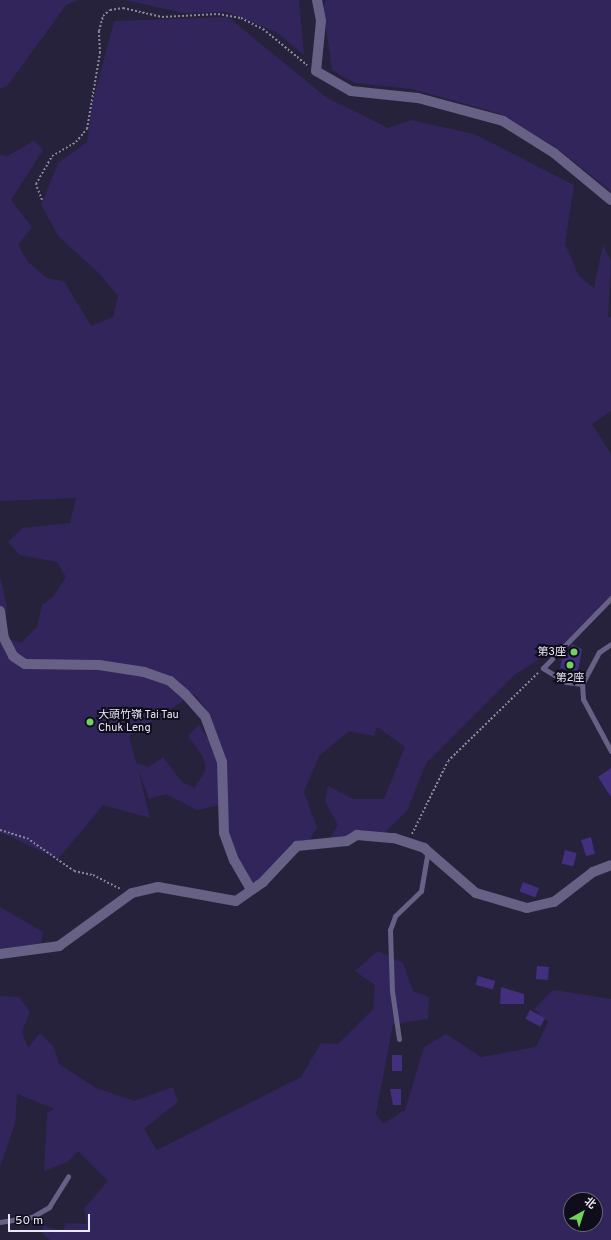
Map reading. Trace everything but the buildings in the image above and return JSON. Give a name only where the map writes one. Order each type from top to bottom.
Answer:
[{"type":"street","points":[[317,0],[321,21],[316,72],[351,91],[418,98],[503,122],[554,153],[611,200]]},
{"type":"street","points":[[0,611],[4,638],[13,656],[25,664],[99,665],[144,672],[170,681],[194,703],[205,716],[222,762],[224,833],[234,860],[252,890]]},
{"type":"street","points":[[0,954],[59,946],[130,894],[158,887],[236,901],[252,890],[297,846],[346,841],[357,835],[409,843],[428,850],[476,893],[527,908],[554,902],[593,872],[611,865]]},
{"type":"lane","points":[[582,684],[566,682],[543,668],[611,598]]},
{"type":"lane","points":[[611,644],[599,652],[582,684],[583,698],[611,751]]},
{"type":"lane","points":[[400,1039],[392,991],[390,930],[395,916],[421,891],[428,850]]},
{"type":"lane","points":[[0,1222],[32,1217],[49,1208],[68,1176]]},
{"type":"path","points":[[42,200],[36,184],[52,156],[76,142],[87,129],[100,52],[99,31],[103,16],[110,10],[123,8],[162,17],[218,14],[240,18],[263,29],[316,72]]},
{"type":"path","points":[[409,843],[448,761],[543,668]]},
{"type":"path","points":[[0,830],[27,838],[74,871],[93,875],[130,894]]},
{"type":"shaded area","points":[[0,0],[78,0],[66,5],[8,85],[0,89]]},
{"type":"shaded area","points":[[125,0],[299,0],[304,55],[276,32],[227,12],[184,13]]},
{"type":"shaded area","points":[[326,0],[611,0],[611,191],[555,147],[498,113],[412,89],[355,83],[332,70],[323,7]]},
{"type":"shaded area","points":[[228,17],[327,98],[388,128],[411,120],[474,134],[574,185],[565,244],[579,276],[594,288],[603,245],[611,261],[608,318],[611,317],[611,411],[592,424],[611,454],[611,596],[572,639],[514,675],[426,763],[407,811],[383,834],[329,839],[338,825],[325,801],[328,786],[353,799],[384,799],[405,747],[377,727],[374,736],[349,731],[319,756],[304,792],[317,827],[306,846],[251,890],[232,856],[225,804],[197,810],[166,794],[149,799],[138,769],[150,818],[103,805],[58,859],[0,832],[0,575],[7,607],[4,638],[21,643],[37,627],[42,605],[53,597],[66,577],[57,562],[20,555],[8,542],[22,528],[70,523],[76,498],[0,501],[0,155],[7,156],[34,141],[43,150],[11,200],[32,227],[18,245],[28,262],[47,278],[64,281],[91,326],[113,317],[118,296],[100,274],[59,237],[41,205],[58,163],[87,142],[92,105],[114,21]],"holes":[[[194,694],[204,706],[214,739],[207,738],[199,724],[188,736],[203,757],[206,770],[194,788],[182,782],[163,757],[148,767],[136,763],[129,736]]]},
{"type":"shaded area","points":[[0,907],[43,932],[40,948],[0,953]]},
{"type":"shaded area","points":[[378,951],[403,963],[413,991],[429,997],[428,1019],[393,1024],[376,1114],[383,1124],[405,1110],[424,1047],[446,1034],[481,1057],[536,1047],[548,1022],[534,1009],[553,990],[611,999],[611,1240],[50,1240],[42,1233],[43,1225],[62,1232],[66,1223],[87,1224],[84,1209],[108,1181],[78,1151],[67,1162],[44,1171],[47,1113],[55,1109],[17,1094],[15,1124],[0,1167],[0,996],[19,997],[30,1012],[22,1032],[28,1048],[40,1033],[54,1047],[59,1064],[96,1088],[134,1101],[173,1087],[178,1102],[144,1129],[157,1150],[301,1077],[321,1043],[338,1044],[373,1009],[375,985],[355,971]]},
{"type":"place","name":"第3座","points":[[574,652]]},
{"type":"place","name":"第2座","points":[[570,665]]},
{"type":"place","name":"大頭竹嶺 Tai Tau Chuk Leng","points":[[90,722]]}]
